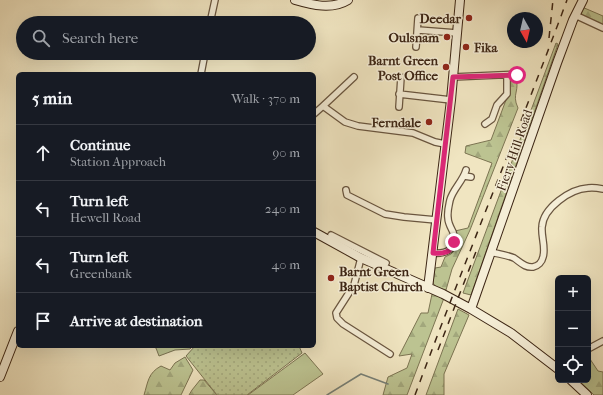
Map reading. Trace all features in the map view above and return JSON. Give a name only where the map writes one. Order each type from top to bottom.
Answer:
[{"type":"street","points":[[212,16],[215,0]]},
{"type":"street","points":[[295,0],[322,6],[336,5],[348,0]]},
{"type":"street","points":[[428,288],[451,100],[460,0]]},
{"type":"street","name":"Fiery Hill Road","points":[[471,309],[557,63],[575,15],[583,0]]},
{"type":"street","points":[[575,15],[603,28]]},
{"type":"street","points":[[416,47],[418,18]]},
{"type":"street","points":[[418,30],[457,33]]},
{"type":"street","points":[[201,72],[204,60]]},
{"type":"street","points":[[453,77],[520,74]]},
{"type":"street","points":[[485,124],[492,119],[497,105],[507,94],[507,75]]},
{"type":"street","points":[[316,112],[354,77]]},
{"type":"street","points":[[399,107],[401,77]]},
{"type":"street","points":[[399,94],[451,100]]},
{"type":"street","points":[[323,106],[345,122],[358,126],[413,133],[434,142],[445,144]]},
{"type":"street","points":[[433,253],[444,253],[450,250],[453,245],[454,239],[448,217],[450,202],[451,197],[466,170]]},
{"type":"street","points":[[464,176],[471,177]]},
{"type":"street","points":[[491,252],[515,258],[522,265],[532,267],[539,264],[544,255],[541,236],[545,214],[562,198],[570,193],[587,188],[603,189]]},
{"type":"street","points":[[346,190],[348,195],[385,214],[404,218],[436,220]]},
{"type":"street","points":[[316,233],[342,244],[471,309],[511,334],[555,367]]},
{"type":"street","points":[[331,235],[361,258],[379,263],[386,263]]},
{"type":"street","points":[[361,258],[354,285],[336,312],[337,318],[343,324],[390,354]]},
{"type":"street","points":[[0,377],[16,336]]},
{"type":"street","points":[[591,347],[603,341]]},
{"type":"street","points":[[574,383],[587,395]]},
{"type":"green space","points":[[582,7],[603,16],[603,26],[579,15]]},
{"type":"green space","points":[[556,43],[558,44],[471,295],[463,293]]},
{"type":"green space","points":[[515,76],[517,85],[515,99],[518,108],[470,230],[452,269],[446,290],[436,287],[433,283],[435,268],[441,267],[445,257],[456,249],[455,231],[468,228],[492,163],[465,153],[466,146],[491,140],[509,92],[509,77]]},
{"type":"green space","points":[[432,294],[444,298],[407,395],[383,395],[388,377],[407,368],[412,354],[399,356],[421,313],[428,313]]},
{"type":"green space","points":[[458,309],[469,315],[444,374],[444,395],[426,395]]},
{"type":"green space","points":[[156,348],[191,348],[175,350],[159,356]]},
{"type":"green space","points":[[193,348],[300,348],[302,353],[247,395],[217,395],[186,356]]},
{"type":"green space","points":[[305,353],[323,374],[293,395],[248,395]]},
{"type":"green space","points":[[185,357],[193,370],[181,395],[144,395],[149,378],[153,372],[161,366],[170,370],[175,363]]},
{"type":"green space","points":[[591,360],[598,371],[603,372],[603,395],[594,395],[581,383],[591,383]]},
{"type":"green space","points":[[200,380],[204,380],[217,395],[189,395]]},
{"type":"waterway","points":[[327,395],[361,374],[388,384]]},
{"type":"railway","points":[[549,38],[553,0]]},
{"type":"railway","points":[[415,395],[567,0]]},
{"type":"railway","points":[[438,350],[477,249]]},
{"type":"place","name":"Deedar","points":[[469,18]]},
{"type":"place","name":"Oulsnam","points":[[447,37]]},
{"type":"place","name":"Fika","points":[[466,47]]},
{"type":"place","name":"Barnt Green Post Office","points":[[446,67]]},
{"type":"place","name":"Ferndale","points":[[429,122]]},
{"type":"place","name":"Barnt Green Baptist Church","points":[[331,278]]},
{"type":"route","points":[[454,242],[452,248],[448,252],[441,254],[433,253],[453,77],[517,75]]}]
